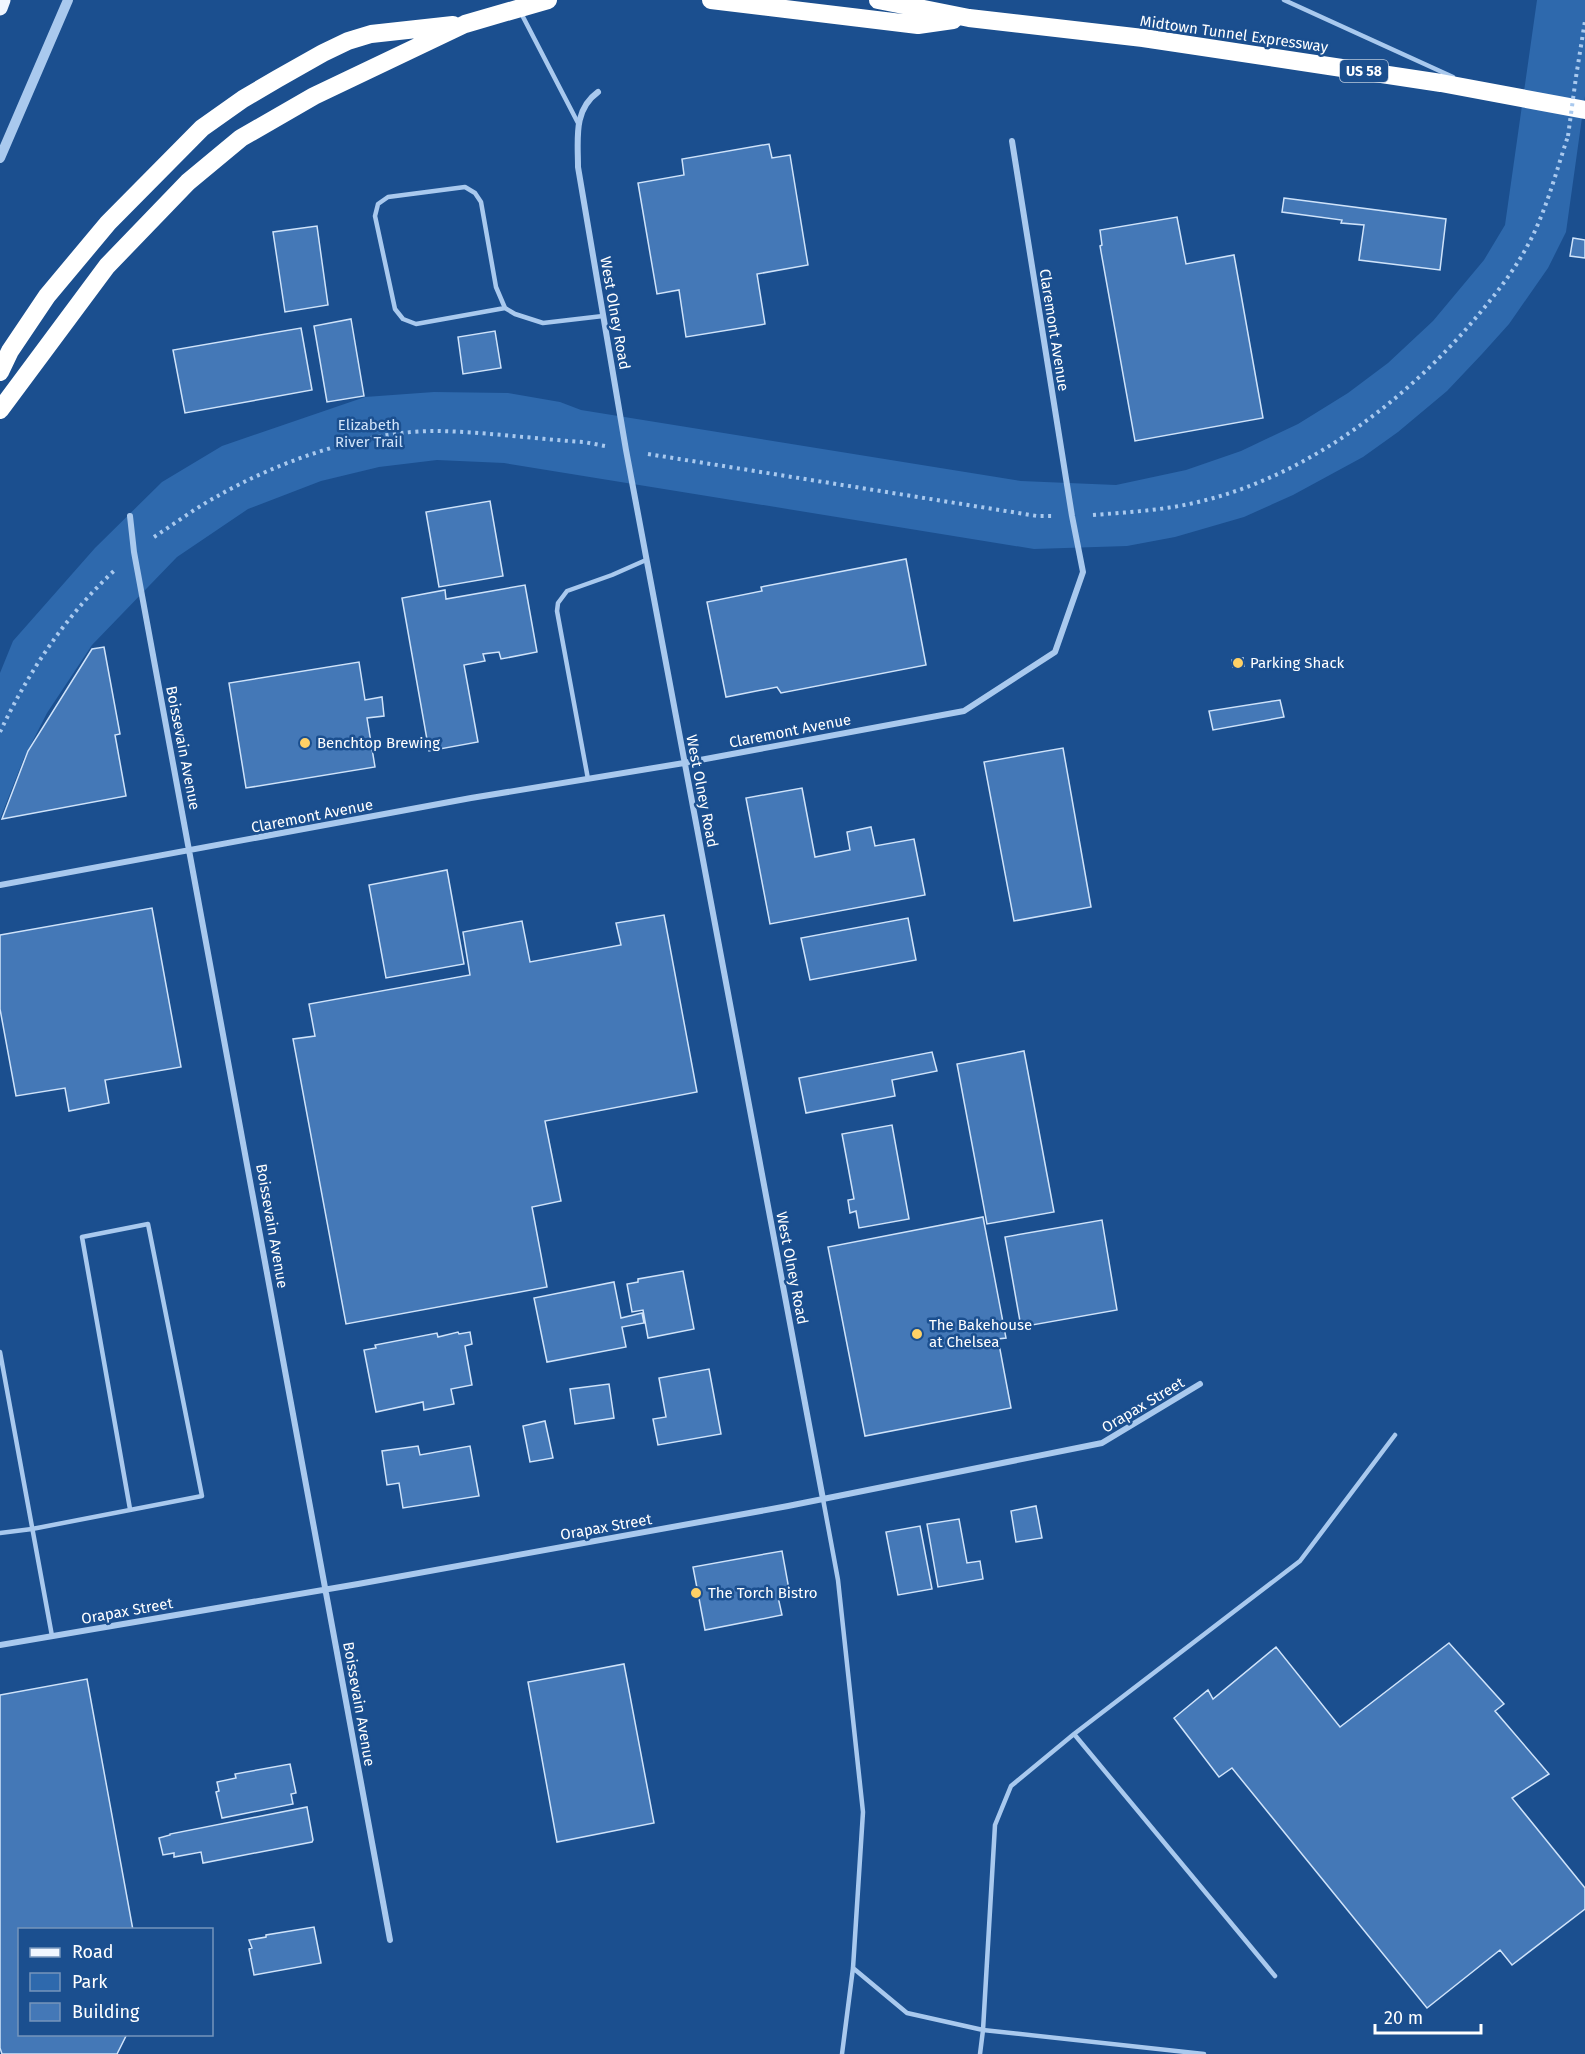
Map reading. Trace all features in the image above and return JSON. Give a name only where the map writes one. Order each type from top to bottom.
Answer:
[{"type":"highway","points":[[0,410],[107,266],[188,182],[241,138],[314,96],[465,24],[548,0]]},
{"type":"highway","points":[[711,0],[918,25],[969,18]]},
{"type":"highway","name":"Midtown Tunnel Expressway","points":[[878,0],[969,18],[1143,38],[1481,90],[1585,110]]},
{"type":"highway","points":[[0,372],[10,351],[54,287],[108,223],[202,128],[268,84],[323,52],[348,41],[371,34],[465,24]]},
{"type":"main road","points":[[0,8],[3,0]]},
{"type":"street","points":[[0,158],[68,0]]},
{"type":"street","name":"West Olney Road","points":[[598,92],[587,99],[578,123],[578,167],[646,560],[823,1499]]},
{"type":"street","name":"Claremont Avenue","points":[[0,885],[471,798],[684,764],[964,711],[1055,652],[1083,573],[1012,141]]},
{"type":"street","name":"Boissevain Avenue","points":[[130,516],[134,552],[390,1940]]},
{"type":"street","name":"Orapax Street","points":[[0,1645],[326,1589],[823,1499],[1102,1443],[1200,1384]]},
{"type":"lane","points":[[1284,0],[1481,90]]},
{"type":"lane","points":[[518,8],[578,123]]},
{"type":"lane","points":[[505,308],[417,324],[404,319],[395,309],[375,216],[378,204],[388,197],[465,187],[475,193],[481,202],[496,287],[505,308],[515,314],[543,323],[603,316]]},
{"type":"lane","points":[[588,779],[557,611],[558,603],[567,591],[646,560]]},
{"type":"lane","points":[[0,1533],[32,1529],[202,1496],[148,1224],[82,1237],[130,1509]]},
{"type":"lane","points":[[0,1352],[52,1636]]},
{"type":"lane","points":[[980,2054],[995,1825],[1011,1786],[1074,1734],[1300,1561],[1395,1435]]},
{"type":"lane","points":[[823,1499],[838,1580],[863,1812],[853,1968],[842,2054]]},
{"type":"lane","points":[[1074,1734],[1275,1976]]},
{"type":"lane","points":[[853,1968],[907,2013],[983,2030],[1204,2054]]},
{"type":"path","points":[[0,732],[17,696],[53,638],[93,591],[134,552],[216,497],[269,471],[334,447],[379,437],[436,431],[584,442],[1036,516],[1148,511],[1207,500],[1263,481],[1328,447],[1382,410],[1456,342],[1508,279],[1533,235],[1568,136],[1585,21]]},
{"type":"green space","name":"Elizabeth River Trail","points":[[1537,0],[1585,0],[1585,96],[1566,232],[1548,268],[1509,324],[1447,391],[1398,432],[1363,457],[1293,495],[1244,517],[1175,537],[1127,546],[1034,549],[504,463],[437,460],[379,467],[321,481],[248,509],[177,557],[92,645],[47,713],[24,758],[0,819],[0,673],[13,641],[95,548],[162,482],[222,446],[365,397],[434,392],[508,393],[560,402],[581,410],[1021,481],[1116,485],[1186,470],[1241,451],[1298,424],[1348,393],[1388,363],[1433,321],[1484,260],[1505,225]]},
{"type":"building","points":[[769,144],[772,158],[790,155],[808,265],[757,274],[765,324],[686,337],[679,290],[657,294],[638,183],[684,175],[682,159]]},
{"type":"building","points":[[1284,198],[1446,219],[1440,270],[1359,260],[1364,225],[1282,212]]},
{"type":"building","points":[[1177,217],[1186,264],[1234,255],[1263,418],[1135,441],[1100,246],[1102,245],[1100,230]]},
{"type":"building","points":[[317,226],[328,305],[285,312],[273,232]]},
{"type":"building","points":[[1573,238],[1585,240],[1585,258],[1570,256]]},
{"type":"building","points":[[351,319],[364,396],[327,402],[314,326]]},
{"type":"building","points":[[301,328],[312,390],[185,413],[173,350]]},
{"type":"building","points":[[495,331],[501,368],[463,374],[458,337]]},
{"type":"building","points":[[490,501],[503,576],[439,587],[426,512]]},
{"type":"building","points":[[906,559],[926,665],[781,693],[777,687],[726,697],[707,602],[762,591],[761,587]]},
{"type":"building","points":[[525,585],[537,652],[501,659],[499,652],[483,654],[485,661],[464,665],[478,742],[429,751],[402,598],[445,590],[446,599]]},
{"type":"building","points":[[104,647],[120,734],[115,735],[126,796],[2,819],[28,751],[92,649]]},
{"type":"building","name":"Parking Shack","points":[[1243,658],[1244,666],[1233,667],[1232,660]]},
{"type":"building","name":"Benchtop Brewing","points":[[359,662],[365,700],[382,697],[384,716],[367,718],[375,767],[246,788],[229,683]]},
{"type":"building","points":[[1280,700],[1284,717],[1213,730],[1209,711]]},
{"type":"building","points":[[1063,748],[1091,907],[1014,921],[984,762]]},
{"type":"building","points":[[802,788],[815,857],[850,850],[847,832],[871,827],[875,846],[914,839],[925,895],[770,924],[746,798]]},
{"type":"building","points":[[447,870],[464,964],[386,978],[369,885]]},
{"type":"building","points":[[152,908],[181,1067],[105,1080],[109,1103],[69,1111],[65,1088],[16,1096],[0,1009],[0,935]]},
{"type":"building","points":[[664,915],[697,1092],[545,1121],[561,1201],[532,1207],[547,1287],[346,1324],[293,1039],[315,1036],[309,1004],[470,975],[463,932],[522,921],[530,962],[621,945],[616,923]]},
{"type":"building","points":[[908,918],[916,960],[810,980],[801,938]]},
{"type":"building","points":[[1024,1051],[1054,1212],[987,1224],[957,1064]]},
{"type":"building","points":[[932,1052],[937,1071],[892,1080],[895,1096],[806,1113],[799,1078]]},
{"type":"building","points":[[892,1125],[909,1219],[859,1228],[856,1211],[850,1213],[848,1200],[854,1199],[842,1134]]},
{"type":"building","points":[[983,1217],[1006,1338],[998,1339],[1011,1408],[865,1436],[828,1247]]},
{"type":"building","points":[[1102,1220],[1117,1310],[1021,1327],[1005,1237]]},
{"type":"building","points":[[683,1271],[694,1329],[648,1338],[643,1310],[632,1312],[627,1284],[638,1282],[638,1279]]},
{"type":"building","points":[[614,1282],[621,1318],[642,1313],[644,1323],[622,1327],[626,1347],[547,1362],[534,1298]]},
{"type":"building","points":[[458,1332],[459,1334],[470,1332],[472,1344],[465,1346],[472,1385],[451,1389],[454,1404],[424,1410],[423,1402],[376,1412],[364,1350],[376,1348],[375,1345],[437,1333],[438,1337]]},
{"type":"building","points":[[709,1369],[721,1434],[658,1445],[653,1419],[666,1417],[659,1378]]},
{"type":"building","points":[[609,1384],[614,1418],[575,1424],[570,1389]]},
{"type":"building","points":[[545,1421],[553,1458],[530,1462],[523,1426]]},
{"type":"building","points":[[418,1446],[420,1455],[470,1446],[479,1496],[403,1508],[399,1483],[387,1485],[382,1451]]},
{"type":"building","points":[[1036,1506],[1042,1538],[1016,1542],[1011,1511]]},
{"type":"building","points":[[959,1519],[967,1563],[980,1561],[983,1579],[938,1587],[927,1524]]},
{"type":"building","points":[[920,1526],[932,1589],[898,1595],[886,1532]]},
{"type":"building","points":[[782,1551],[790,1595],[778,1597],[782,1615],[705,1630],[693,1567]]},
{"type":"building","points":[[1449,1643],[1504,1704],[1495,1711],[1549,1774],[1512,1798],[1585,1888],[1585,1909],[1512,1965],[1500,1950],[1427,2008],[1232,1768],[1219,1777],[1174,1718],[1208,1690],[1213,1699],[1276,1647],[1340,1727]]},
{"type":"building","points":[[624,1664],[654,1823],[557,1842],[528,1682]]},
{"type":"building","points":[[87,1679],[133,1928],[18,1928],[18,2036],[126,2036],[117,2054],[2,2054],[0,2048],[0,1695]]},
{"type":"building","points":[[290,1764],[296,1793],[291,1794],[293,1804],[222,1818],[216,1792],[219,1791],[217,1782],[236,1778],[235,1774]]},
{"type":"building","points":[[307,1807],[312,1842],[203,1863],[201,1852],[174,1857],[174,1853],[163,1855],[159,1838],[170,1834]]},
{"type":"building","points":[[314,1927],[321,1963],[254,1975],[249,1949],[252,1948],[249,1940]]},
{"type":"place","name":"Parking Shack","points":[[1238,663]]},
{"type":"place","name":"Benchtop Brewing","points":[[305,743]]},
{"type":"place","name":"The Bakehouse at Chelsea","points":[[917,1334]]},
{"type":"place","name":"The Torch Bistro","points":[[696,1593]]}]
